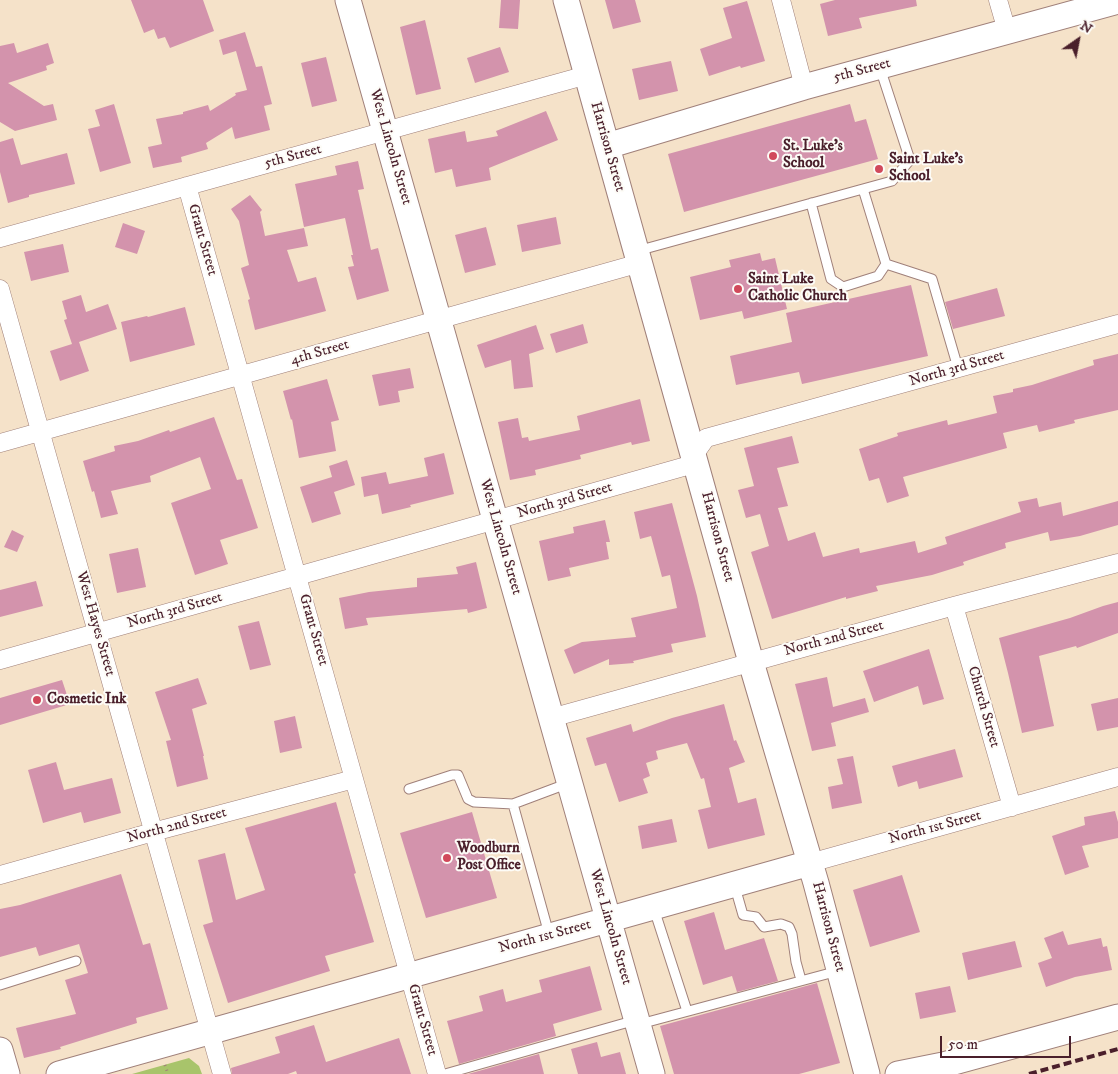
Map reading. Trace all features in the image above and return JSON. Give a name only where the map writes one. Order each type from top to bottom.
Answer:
[{"type":"street","name":"West Lincoln Street","points":[[348,0],[652,1074]]},
{"type":"street","name":"Harrison Street","points":[[566,0],[751,662],[810,863],[867,1074]]},
{"type":"street","points":[[781,0],[804,86]]},
{"type":"street","points":[[998,0],[1007,31]]},
{"type":"street","name":"5th Street","points":[[606,146],[804,86],[1118,1]]},
{"type":"street","name":"5th Street","points":[[0,238],[587,75]]},
{"type":"street","name":"Grant Street","points":[[187,186],[437,1074]]},
{"type":"street","name":"4th Street","points":[[0,443],[438,320],[638,257]]},
{"type":"street","name":"West Hayes Street","points":[[0,289],[222,1074]]},
{"type":"street","name":"North 3rd Street","points":[[0,660],[683,467],[687,465],[706,438],[1118,324]]},
{"type":"street","name":"North 2nd Street","points":[[551,718],[954,606],[1118,563]]},
{"type":"street","name":"Church Street","points":[[954,606],[1012,807]]},
{"type":"street","name":"North 1st Street","points":[[59,1074],[1118,777]]},
{"type":"street","name":"North 2nd Street","points":[[0,875],[354,779]]},
{"type":"street","points":[[898,1074],[943,1065],[1118,1016]]},
{"type":"street","points":[[0,1050],[7,1074]]},
{"type":"lane","points":[[638,257],[811,203],[892,181],[910,160],[880,66]]},
{"type":"lane","points":[[863,189],[886,264]]},
{"type":"lane","points":[[811,203],[831,279],[843,287],[878,276],[886,264]]},
{"type":"lane","points":[[886,264],[932,279],[958,368]]},
{"type":"lane","points":[[409,789],[452,775],[458,775],[468,799],[474,802],[513,804],[569,783]]},
{"type":"lane","points":[[513,804],[550,936]]},
{"type":"lane","points":[[734,884],[742,915],[756,917],[764,927],[781,924],[788,927],[792,934],[796,962],[802,980]]},
{"type":"lane","points":[[653,907],[687,1011]]},
{"type":"lane","points":[[0,985],[76,961]]},
{"type":"lane","points":[[444,1074],[839,970]]},
{"type":"green space","points":[[189,1058],[199,1066],[202,1074],[132,1074]]},
{"type":"building","points":[[131,0],[203,0],[214,31],[170,48],[165,37],[158,39],[154,29],[144,33]]},
{"type":"building","points":[[501,0],[520,0],[518,29],[499,28]]},
{"type":"building","points":[[605,0],[635,0],[641,22],[613,29]]},
{"type":"building","points":[[835,0],[916,0],[917,6],[859,18],[862,28],[828,36],[820,4]]},
{"type":"building","points":[[747,1],[765,61],[741,68],[740,66],[709,76],[700,49],[732,38],[723,8]]},
{"type":"building","points":[[425,20],[441,89],[416,95],[400,27]]},
{"type":"building","points":[[245,32],[256,67],[262,66],[272,104],[264,106],[270,130],[235,139],[232,127],[206,143],[208,149],[181,157],[182,162],[153,168],[148,147],[162,144],[156,119],[183,114],[183,112],[208,105],[210,111],[236,95],[235,93],[247,90],[236,51],[223,55],[219,40]]},
{"type":"building","points":[[14,43],[17,53],[48,43],[54,63],[46,66],[47,70],[8,83],[44,106],[53,104],[57,120],[15,131],[0,122],[0,46]]},
{"type":"building","points":[[500,47],[509,72],[475,83],[467,58]]},
{"type":"building","points":[[326,57],[337,101],[312,107],[301,63]]},
{"type":"building","points":[[671,61],[678,91],[639,100],[632,69]]},
{"type":"building","points":[[114,104],[131,163],[100,172],[88,129],[100,126],[95,110]]},
{"type":"building","name":"St. Luke's School","points":[[850,104],[855,122],[866,119],[878,159],[684,212],[668,154]]},
{"type":"building","points":[[546,111],[558,140],[489,168],[491,180],[456,187],[452,169],[435,173],[428,139],[465,131],[467,142],[498,136],[496,131]]},
{"type":"building","points":[[13,138],[21,165],[67,153],[75,184],[29,195],[29,197],[8,203],[0,172],[0,142]]},
{"type":"building","points":[[358,161],[364,189],[358,190],[371,250],[378,248],[389,291],[357,300],[348,267],[354,266],[345,218],[304,227],[295,184],[337,175],[335,166]]},
{"type":"building","points":[[250,195],[262,210],[260,212],[265,236],[304,228],[308,246],[287,250],[298,282],[316,277],[326,311],[255,330],[248,300],[250,299],[241,268],[249,265],[239,221],[231,209]]},
{"type":"building","points":[[556,217],[561,244],[522,252],[517,225]]},
{"type":"building","points":[[123,223],[145,231],[137,254],[115,247]]},
{"type":"building","points":[[486,227],[496,265],[465,273],[455,235]]},
{"type":"building","points":[[63,244],[69,272],[31,281],[24,252]]},
{"type":"building","name":"Saint Luke Catholic Church","points":[[760,253],[762,261],[775,258],[787,309],[744,319],[742,311],[700,320],[690,277],[731,267],[729,260]]},
{"type":"building","points":[[911,285],[928,356],[802,384],[799,372],[736,385],[730,356],[792,342],[786,313]]},
{"type":"building","points":[[997,288],[1005,316],[953,329],[945,302]]},
{"type":"building","points":[[81,295],[86,312],[108,304],[117,329],[79,342],[89,371],[60,381],[50,351],[72,344],[64,320],[67,319],[62,301]]},
{"type":"building","points":[[185,307],[195,345],[130,362],[121,322]]},
{"type":"building","points":[[583,324],[588,343],[556,353],[550,334]]},
{"type":"building","points":[[536,325],[544,349],[529,354],[533,387],[514,389],[511,360],[485,368],[477,345]]},
{"type":"building","points":[[1118,354],[1118,410],[1074,420],[1075,423],[1039,432],[1037,425],[1003,433],[1007,448],[903,477],[909,496],[887,503],[879,478],[869,481],[859,449],[898,436],[897,433],[947,420],[948,425],[997,413],[993,396],[1013,392],[1013,389],[1032,385],[1094,365],[1093,360]]},
{"type":"building","points":[[410,368],[414,388],[398,391],[400,402],[379,406],[372,375]]},
{"type":"building","points":[[327,379],[339,420],[331,422],[336,451],[299,458],[292,419],[283,391]]},
{"type":"building","points":[[640,399],[650,441],[632,445],[631,442],[580,455],[581,459],[535,470],[536,475],[510,480],[498,422],[518,418],[522,438],[528,437],[529,441],[580,430],[577,416]]},
{"type":"building","points":[[214,417],[237,480],[242,479],[258,528],[220,540],[228,564],[195,575],[171,503],[211,489],[200,457],[150,476],[151,482],[111,491],[118,514],[101,518],[83,461],[115,451],[114,446],[138,441],[169,430],[170,432]]},
{"type":"building","points":[[792,436],[799,463],[777,468],[788,506],[778,508],[788,541],[815,532],[823,557],[859,548],[860,553],[915,541],[918,553],[947,544],[945,537],[1021,512],[1018,502],[1037,498],[1039,507],[1061,502],[1063,516],[1118,501],[1118,525],[1080,536],[1050,541],[1048,532],[1005,543],[1006,548],[963,562],[964,565],[932,575],[876,586],[878,591],[846,599],[846,597],[772,619],[751,552],[769,546],[760,514],[746,518],[738,490],[754,486],[744,448]]},
{"type":"building","points":[[444,453],[454,494],[382,514],[378,494],[364,497],[361,477],[386,472],[389,484],[428,476],[424,458]]},
{"type":"building","points":[[347,460],[355,485],[334,492],[341,514],[312,523],[300,487],[332,477],[329,466]]},
{"type":"building","points":[[672,503],[706,637],[671,644],[673,652],[633,661],[634,663],[609,665],[609,659],[574,674],[564,650],[582,642],[636,637],[631,618],[677,608],[670,575],[662,577],[651,536],[640,539],[634,512]]},
{"type":"building","points":[[605,520],[610,542],[606,542],[609,559],[569,568],[571,576],[548,581],[539,541],[574,533],[573,527]]},
{"type":"building","points":[[12,530],[24,536],[17,552],[4,547]]},
{"type":"building","points":[[138,548],[146,587],[117,593],[109,554]]},
{"type":"building","points":[[476,562],[487,608],[468,613],[467,609],[366,618],[368,625],[345,629],[339,598],[369,592],[417,587],[417,578],[458,574],[456,567]]},
{"type":"building","points":[[36,581],[43,606],[0,617],[0,590]]},
{"type":"building","points":[[1118,602],[1118,633],[1077,648],[1076,646],[1039,656],[1054,726],[1022,733],[999,638]]},
{"type":"building","points":[[259,621],[271,665],[250,670],[238,626]]},
{"type":"building","points":[[929,649],[944,699],[923,705],[918,686],[874,702],[863,671]]},
{"type":"building","points":[[827,677],[833,707],[865,698],[869,712],[831,723],[836,746],[812,751],[795,684]]},
{"type":"building","points":[[198,678],[207,704],[192,709],[208,779],[177,787],[166,741],[171,740],[155,692]]},
{"type":"building","points":[[62,680],[70,704],[0,725],[0,698]]},
{"type":"building","points":[[1118,698],[1118,727],[1097,731],[1091,704]]},
{"type":"building","points":[[724,704],[734,741],[736,740],[745,762],[729,768],[738,803],[756,798],[765,835],[708,849],[698,810],[711,807],[704,778],[701,779],[687,743],[656,751],[658,759],[646,763],[650,776],[643,779],[648,793],[619,802],[606,763],[595,766],[586,738],[631,724],[633,732],[672,718]]},
{"type":"building","points":[[295,716],[302,748],[280,753],[274,721]]},
{"type":"building","points":[[955,749],[963,777],[919,789],[917,781],[898,787],[892,766]]},
{"type":"building","points":[[853,756],[862,803],[832,809],[828,787],[843,784],[837,759]]},
{"type":"building","points":[[56,762],[64,790],[112,778],[121,813],[84,823],[81,812],[43,823],[28,770]]},
{"type":"building","points":[[336,802],[374,942],[325,956],[330,971],[228,1003],[203,925],[213,922],[198,860],[225,853],[236,900],[265,890],[245,828]]},
{"type":"building","points":[[1115,811],[1118,822],[1118,838],[1082,846],[1089,867],[1065,875],[1052,836],[1085,825],[1084,817]]},
{"type":"building","name":"Woodburn Post Office","points":[[472,812],[497,898],[426,918],[400,833]]},
{"type":"building","points":[[672,819],[677,842],[642,849],[638,826]]},
{"type":"building","points":[[121,874],[143,945],[150,943],[168,1009],[136,1018],[137,1023],[60,1047],[61,1049],[24,1058],[16,1028],[76,1014],[65,980],[88,973],[79,944],[39,956],[36,947],[0,957],[0,909],[20,905]]},
{"type":"building","points":[[902,875],[920,932],[870,947],[853,890]]},
{"type":"building","points":[[714,912],[725,950],[764,938],[778,981],[737,992],[732,976],[703,985],[684,921]]},
{"type":"building","points":[[1063,931],[1068,945],[1101,938],[1103,947],[1107,946],[1112,970],[1075,977],[1046,987],[1038,963],[1052,958],[1044,938]]},
{"type":"building","points":[[1015,941],[1022,967],[968,980],[962,953]]},
{"type":"building","points":[[590,966],[602,1010],[553,1024],[556,1036],[459,1064],[447,1021],[483,1011],[479,996],[503,989],[506,1002],[542,992],[539,980]]},
{"type":"building","points":[[817,983],[840,1063],[799,1074],[674,1074],[660,1026]]},
{"type":"building","points":[[950,986],[956,1012],[920,1019],[915,993]]},
{"type":"building","points":[[314,1025],[326,1062],[399,1038],[411,1074],[297,1074],[296,1071],[288,1074],[232,1074],[231,1068],[280,1053],[275,1037]]},
{"type":"building","points":[[597,1042],[601,1057],[620,1052],[626,1074],[578,1074],[571,1049]]},
{"type":"building","points":[[539,1054],[544,1074],[468,1074]]},
{"type":"railway","points":[[1029,1074],[1118,1049]]},
{"type":"place","name":"St. Luke's School","points":[[773,156]]},
{"type":"place","name":"Saint Luke's School","points":[[879,169]]},
{"type":"place","name":"Saint Luke Catholic Church","points":[[738,289]]},
{"type":"place","name":"Cosmetic Ink","points":[[37,700]]},
{"type":"place","name":"Woodburn Post Office","points":[[447,858]]}]
